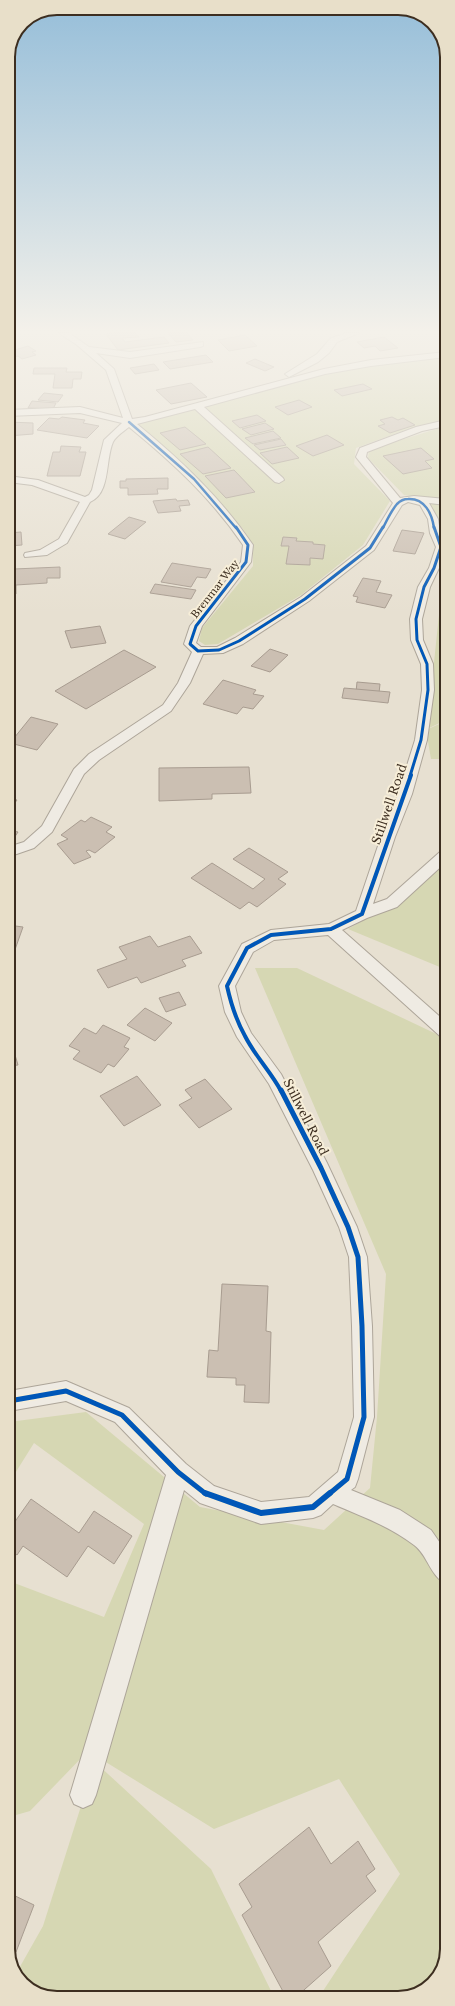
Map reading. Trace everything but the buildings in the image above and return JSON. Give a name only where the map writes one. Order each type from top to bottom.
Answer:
[{"type":"street","points":[[15,480],[34,482],[73,497],[86,500],[93,497],[98,490],[109,440],[124,427]]},
{"type":"street","name":"Brenmar Way","points":[[134,427],[185,469],[211,497],[238,530],[248,545],[246,562],[196,626],[190,644],[198,651]]},
{"type":"street","points":[[214,427],[268,481]]},
{"type":"street","points":[[221,427],[279,480]]},
{"type":"street","points":[[398,503],[394,496],[370,472],[361,457],[363,450],[419,429],[430,427]]},
{"type":"street","points":[[15,850],[29,845],[47,828],[79,772],[94,757],[167,708],[184,683],[198,651],[219,650],[239,641],[305,600],[370,548],[398,503],[406,499],[440,501]]},
{"type":"street","name":"Stillwell Road","points":[[414,499],[424,503],[433,519],[435,533],[440,545]]},
{"type":"street","points":[[29,555],[43,553],[63,541],[86,500]]},
{"type":"street","name":"Stillwell Road","points":[[15,1400],[66,1391],[122,1415],[178,1472],[208,1494],[261,1513],[313,1507],[347,1479],[364,1417],[362,1326],[358,1258],[348,1227],[321,1168],[275,1079],[246,1037],[233,1012],[227,986],[247,948],[270,935],[331,929],[362,914],[378,872],[388,837],[405,794],[422,740],[428,690],[427,664],[417,640],[416,619],[424,587],[434,568],[440,550]]},
{"type":"street","points":[[362,914],[392,903],[440,859]]},
{"type":"street","points":[[331,929],[440,1027]]},
{"type":"street","points":[[83,1795],[178,1472]]},
{"type":"street","points":[[330,1492],[392,1518],[423,1538],[440,1563]]},
{"type":"green space","points":[[138,427],[418,427],[356,448],[354,464],[390,501],[363,545],[301,595],[218,644],[205,645],[199,641],[202,628],[253,566],[253,546],[243,529],[182,462]]},
{"type":"green space","points":[[440,428],[440,534],[425,498],[404,495],[368,458],[369,450]]},
{"type":"green space","points":[[440,605],[440,723],[427,729]]},
{"type":"green space","points":[[440,724],[440,759],[431,759],[426,730]]},
{"type":"green space","points":[[440,868],[440,967],[348,929],[396,902]]},
{"type":"green space","points":[[255,968],[297,968],[440,1036],[439,1957],[436,1967],[428,1979],[414,1988],[398,1991],[323,1991],[400,1874],[339,1779],[214,1829],[88,1751],[30,1811],[15,1815],[15,1583],[104,1617],[144,1524],[34,1443],[15,1473],[15,1421],[86,1412],[200,1507],[324,1530],[370,1488],[377,1417],[386,1274]]},
{"type":"green space","points":[[95,1762],[211,1869],[271,1991],[47,1990],[29,1980],[20,1967],[43,1926]]},
{"type":"cycle path","points":[[134,427],[178,464],[209,494],[236,527],[248,545],[246,562],[196,626],[190,644],[198,651],[219,650],[239,641],[305,599],[370,548],[398,503],[406,499],[414,499],[424,503],[433,519],[435,533],[440,545]]},
{"type":"cycle path","points":[[15,1400],[66,1391],[122,1415],[178,1472],[208,1495],[261,1513],[313,1507],[347,1479],[364,1417],[362,1326],[358,1257],[348,1227],[321,1168],[275,1079],[245,1037],[233,1012],[227,986],[247,948],[271,935],[331,929],[362,914],[378,871],[388,837],[405,794],[421,740],[428,690],[427,664],[417,640],[416,619],[424,587],[434,568],[440,550]]}]
